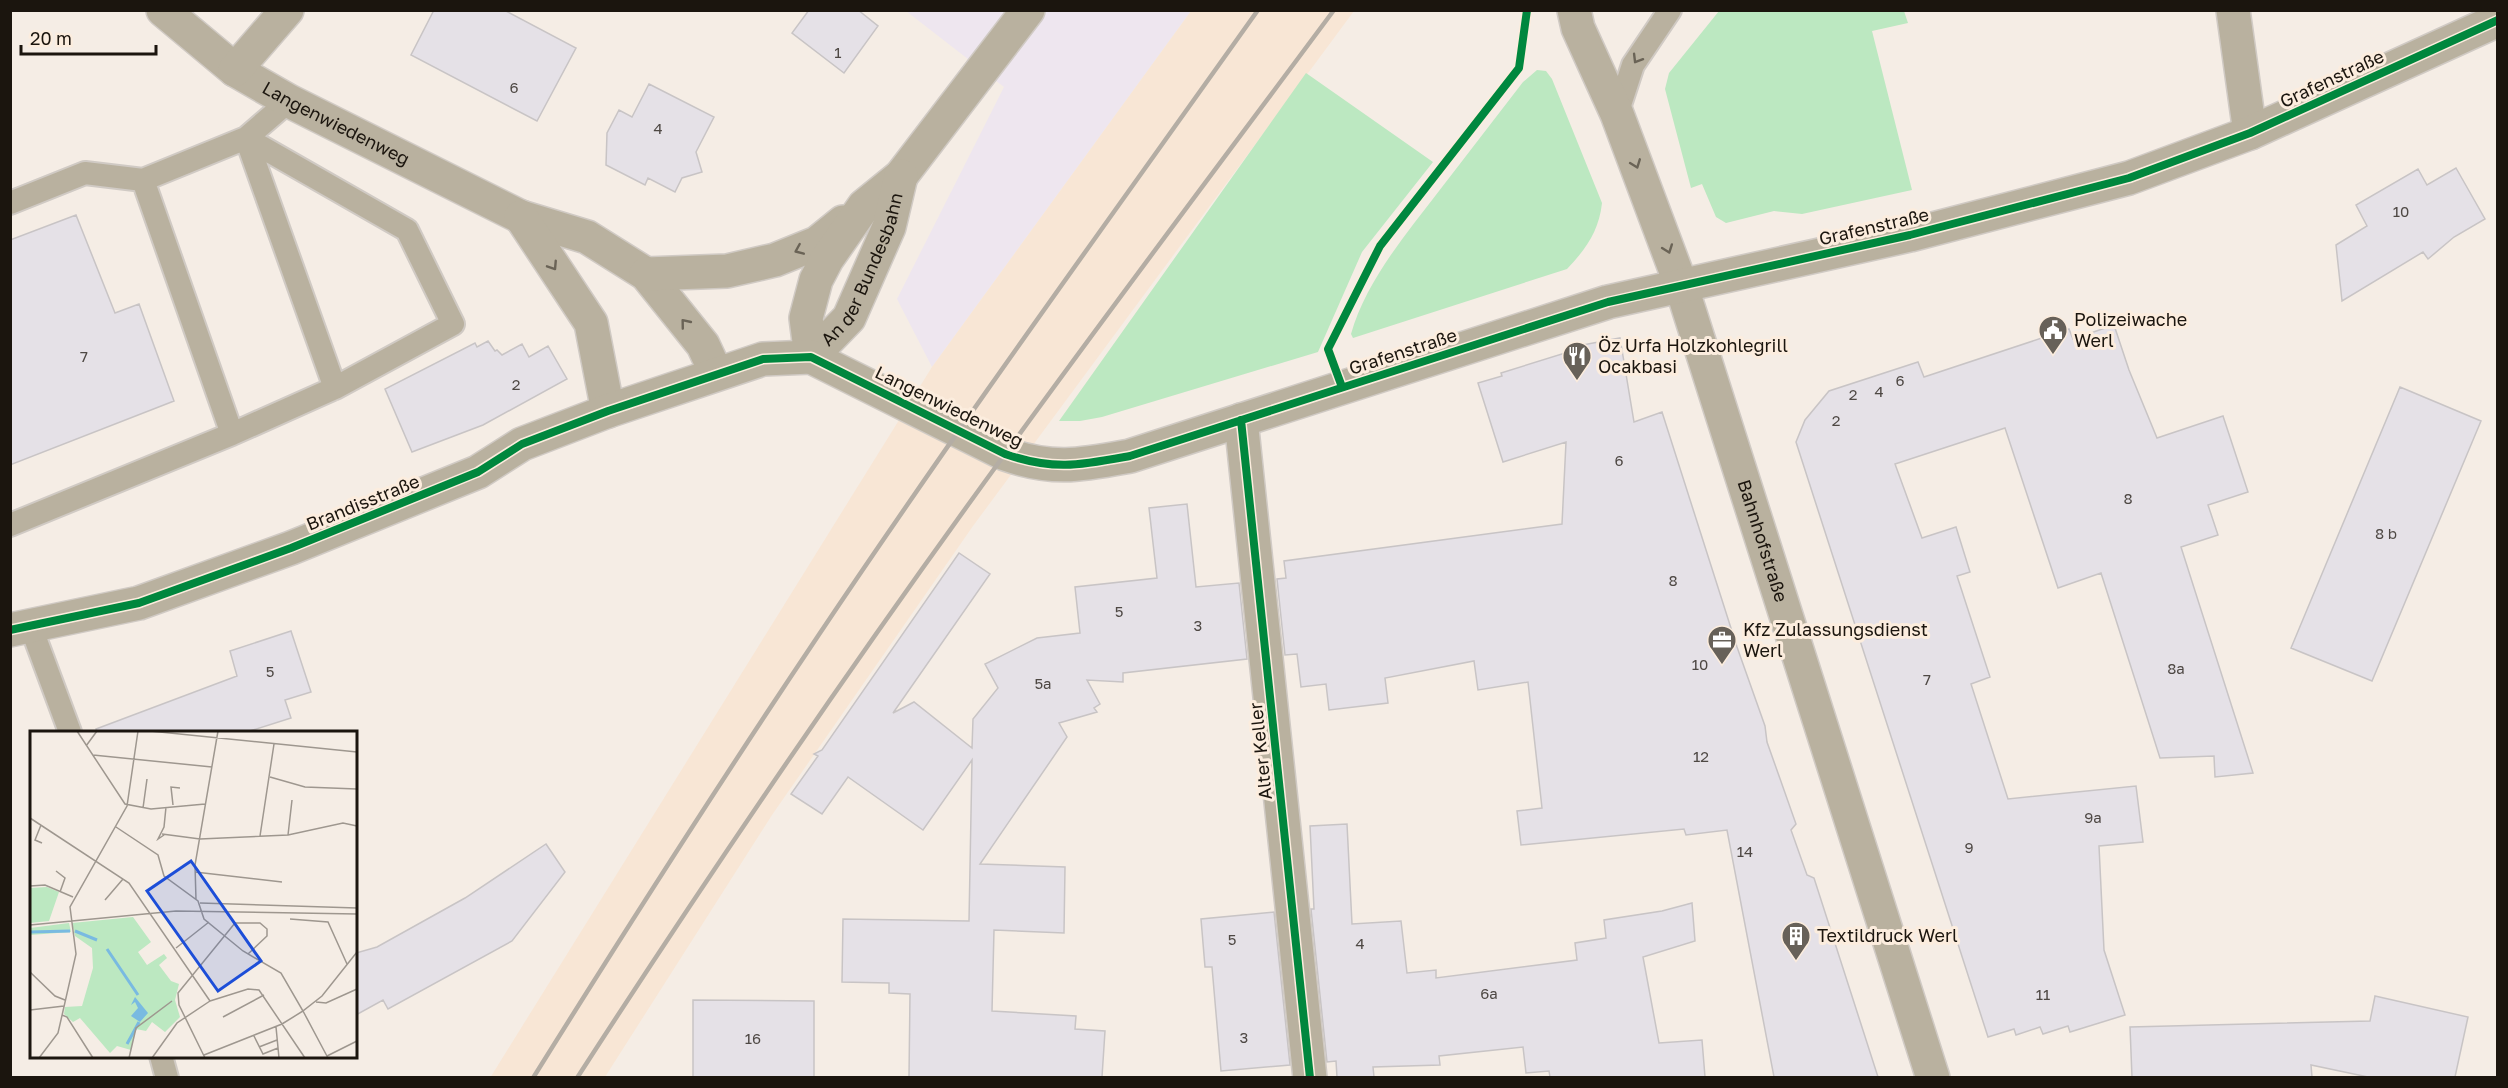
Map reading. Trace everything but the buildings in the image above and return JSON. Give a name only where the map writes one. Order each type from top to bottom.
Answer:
[{"type":"street","name":"Langenwiedenweg","points":[[163,10],[236,70],[289,101],[521,217],[587,237],[646,274],[703,345],[716,373],[763,359],[811,357],[1005,454],[1044,465],[1065,466],[1130,456],[1241,420]]},
{"type":"street","points":[[236,70],[287,10]]},
{"type":"street","name":"An der Bundesbahn","points":[[811,357],[806,318],[816,280],[827,259],[864,206],[901,176],[1028,10]]},
{"type":"street","name":"Bahnhofstraße","points":[[1574,10],[1578,28],[1617,114],[1681,285],[1933,1077]]},
{"type":"street","points":[[2233,10],[2250,133]]},
{"type":"street","name":"Grafenstraße","points":[[1241,420],[1608,302],[1910,235],[2129,178],[2250,133],[2498,20]]},
{"type":"street","name":"An der Bundesbahn","points":[[811,357],[849,318],[889,227],[901,176]]},
{"type":"street","points":[[646,274],[727,271],[776,260],[817,243],[864,206]]},
{"type":"street","name":"Langenwiedenweg","points":[[521,217],[591,323],[608,411]]},
{"type":"street","name":"Brandisstraße","points":[[21,629],[139,603],[291,548],[478,472],[522,444],[716,373]]},
{"type":"street","name":"Alter Keller","points":[[1241,420],[1310,1077]]},
{"type":"lane","points":[[1617,114],[1633,65],[1670,10]]},
{"type":"lane","points":[[10,203],[84,173],[143,180],[246,138],[289,101]]},
{"type":"lane","points":[[246,138],[335,388]]},
{"type":"lane","points":[[10,525],[232,435],[335,388],[453,324],[407,230],[246,138]]},
{"type":"lane","points":[[143,180],[232,435]]},
{"type":"lane","points":[[21,629],[70,731]]},
{"type":"lane","points":[[161,1058],[167,1077]]},
{"type":"shaded area","points":[[906,11],[1191,11],[932,367],[897,299],[1004,87]]},
{"type":"shaded area","points":[[1191,11],[1354,11],[973,526],[772,815],[605,1077],[490,1078],[932,367]]},
{"type":"green space","points":[[1719,11],[1904,11],[1908,23],[1872,31],[1912,190],[1802,214],[1774,211],[1726,223],[1716,217],[1702,184],[1691,188],[1665,89],[1669,73]]},
{"type":"green space","points":[[1537,70],[1546,71],[1552,79],[1602,203],[1595,231],[1586,247],[1567,269],[1353,338],[1351,334],[1366,295],[1388,259],[1523,82]]},
{"type":"green space","points":[[1306,73],[1433,162],[1362,252],[1318,352],[1102,417],[1080,421],[1059,421]]},
{"type":"railway","points":[[533,1078],[781,691],[926,478],[1258,10]]},
{"type":"railway","points":[[577,1078],[733,841],[949,531],[1334,10]]},
{"type":"cycle path","points":[[1342,387],[1328,349],[1380,246],[1519,68],[1527,10]]},
{"type":"cycle path","points":[[10,630],[139,603],[291,548],[478,472],[522,444],[608,411],[763,359],[811,357],[1005,454],[1022,459],[1038,463],[1068,465],[1130,456],[1608,302],[1910,235],[2129,178],[2250,133],[2498,20]]},
{"type":"cycle path","points":[[1241,420],[1310,1078]]},
{"type":"place","name":"Polizeiwache Werl","points":[[2053,356]]},
{"type":"place","name":"Öz Urfa Holzkohlegrill Ocakbasi","points":[[1577,382]]},
{"type":"place","name":"Kfz Zulassungsdienst Werl","points":[[1722,666]]},
{"type":"place","name":"Textildruck Werl","points":[[1796,962]]}]
